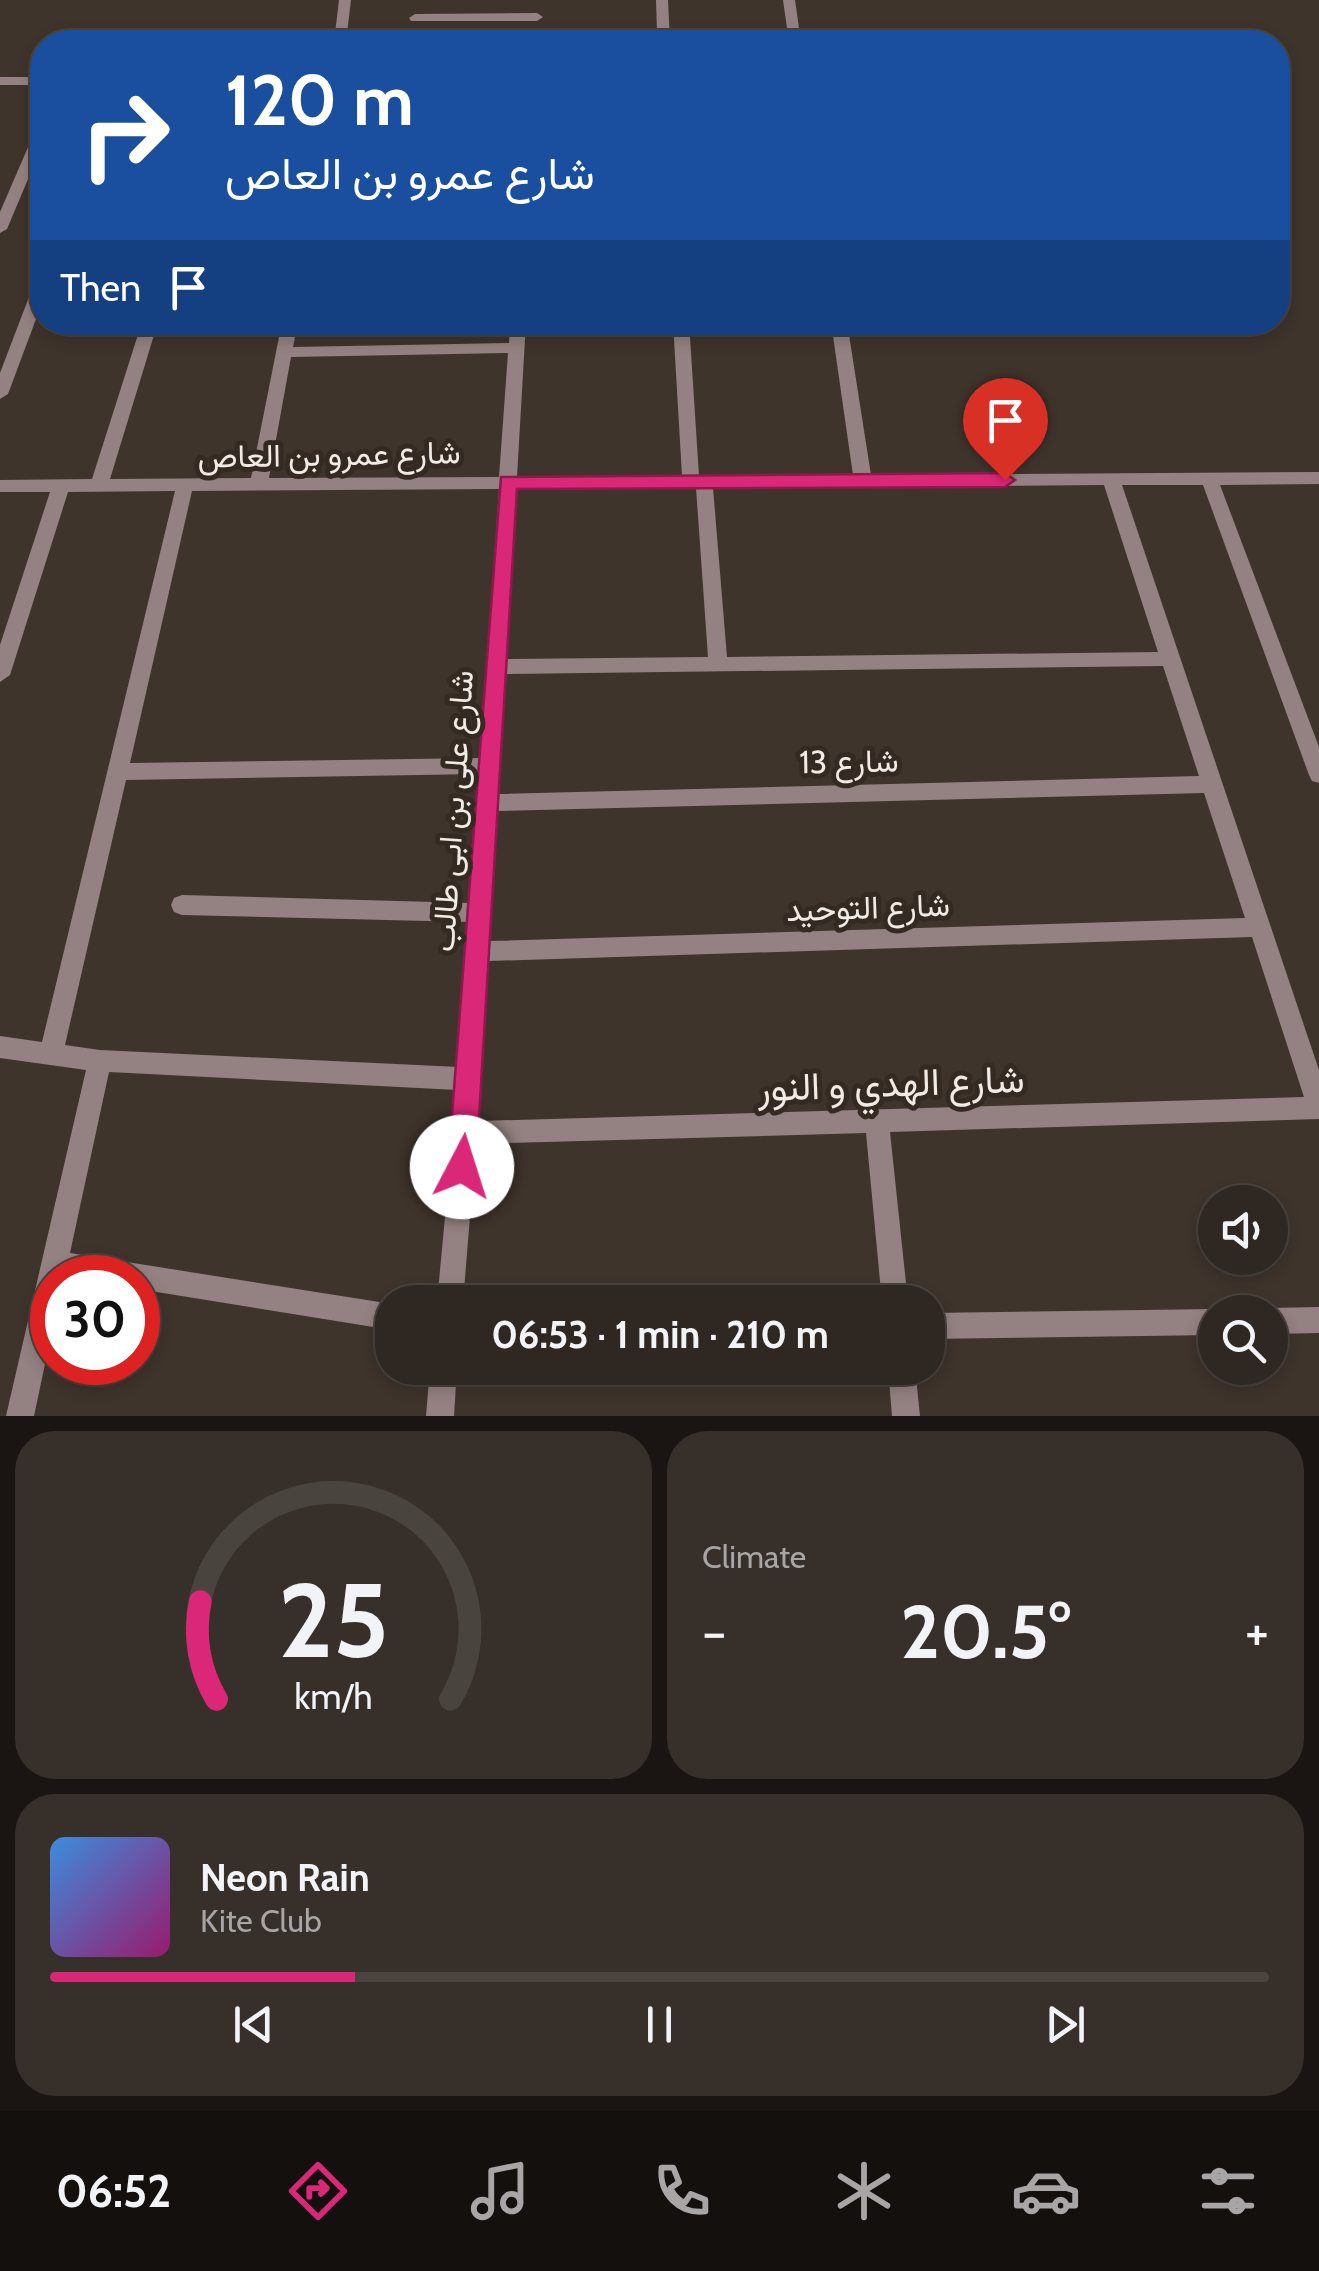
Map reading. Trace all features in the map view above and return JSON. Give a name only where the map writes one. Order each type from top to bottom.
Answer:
[{"type":"street","points":[[341,30],[345,0]]},
{"type":"street","points":[[536,30],[538,0]]},
{"type":"street","points":[[662,0],[664,30]]},
{"type":"street","points":[[789,0],[794,30]]},
{"type":"street","points":[[415,18],[537,17]]},
{"type":"street","points":[[0,81],[30,80]]},
{"type":"street","points":[[0,229],[30,160]]},
{"type":"street","points":[[0,394],[30,315]]},
{"type":"street","points":[[99,485],[146,335]]},
{"type":"street","points":[[259,484],[287,335]]},
{"type":"street","name":"شارع على بن ابى طالب","points":[[452,1285],[470,1079],[517,335]]},
{"type":"street","points":[[682,335],[718,664]]},
{"type":"street","points":[[841,335],[863,480]]},
{"type":"street","points":[[284,352],[516,348]]},
{"type":"street","name":"شارع عمرو بن العاص","points":[[0,486],[1319,478]]},
{"type":"street","points":[[1111,480],[1319,1107]]},
{"type":"street","points":[[1210,480],[1319,775]]},
{"type":"street","points":[[51,1054],[185,485]]},
{"type":"street","points":[[0,675],[61,486]]},
{"type":"street","points":[[496,667],[1170,660]]},
{"type":"street","points":[[118,772],[490,766]]},
{"type":"street","name":"شارع 13","points":[[488,802],[1212,784]]},
{"type":"street","points":[[182,905],[480,913]]},
{"type":"street","name":"شارع التوحيد","points":[[478,951],[1259,927]]},
{"type":"street","points":[[0,1047],[100,1061],[470,1079]]},
{"type":"street","points":[[56,1255],[100,1061]]},
{"type":"street","name":"شارع الهدي و النور","points":[[465,1133],[1319,1107]]},
{"type":"street","points":[[877,1120],[893,1285]]},
{"type":"street","points":[[160,1281],[375,1314]]},
{"type":"street","points":[[1288,1321],[1319,1320]]},
{"type":"street","points":[[945,1326],[1198,1322]]},
{"type":"street","points":[[20,1416],[30,1371]]},
{"type":"street","points":[[440,1416],[443,1385]]},
{"type":"street","points":[[903,1385],[906,1416]]},
{"type":"route","points":[[462,1167],[508,482],[1005,480]]}]
